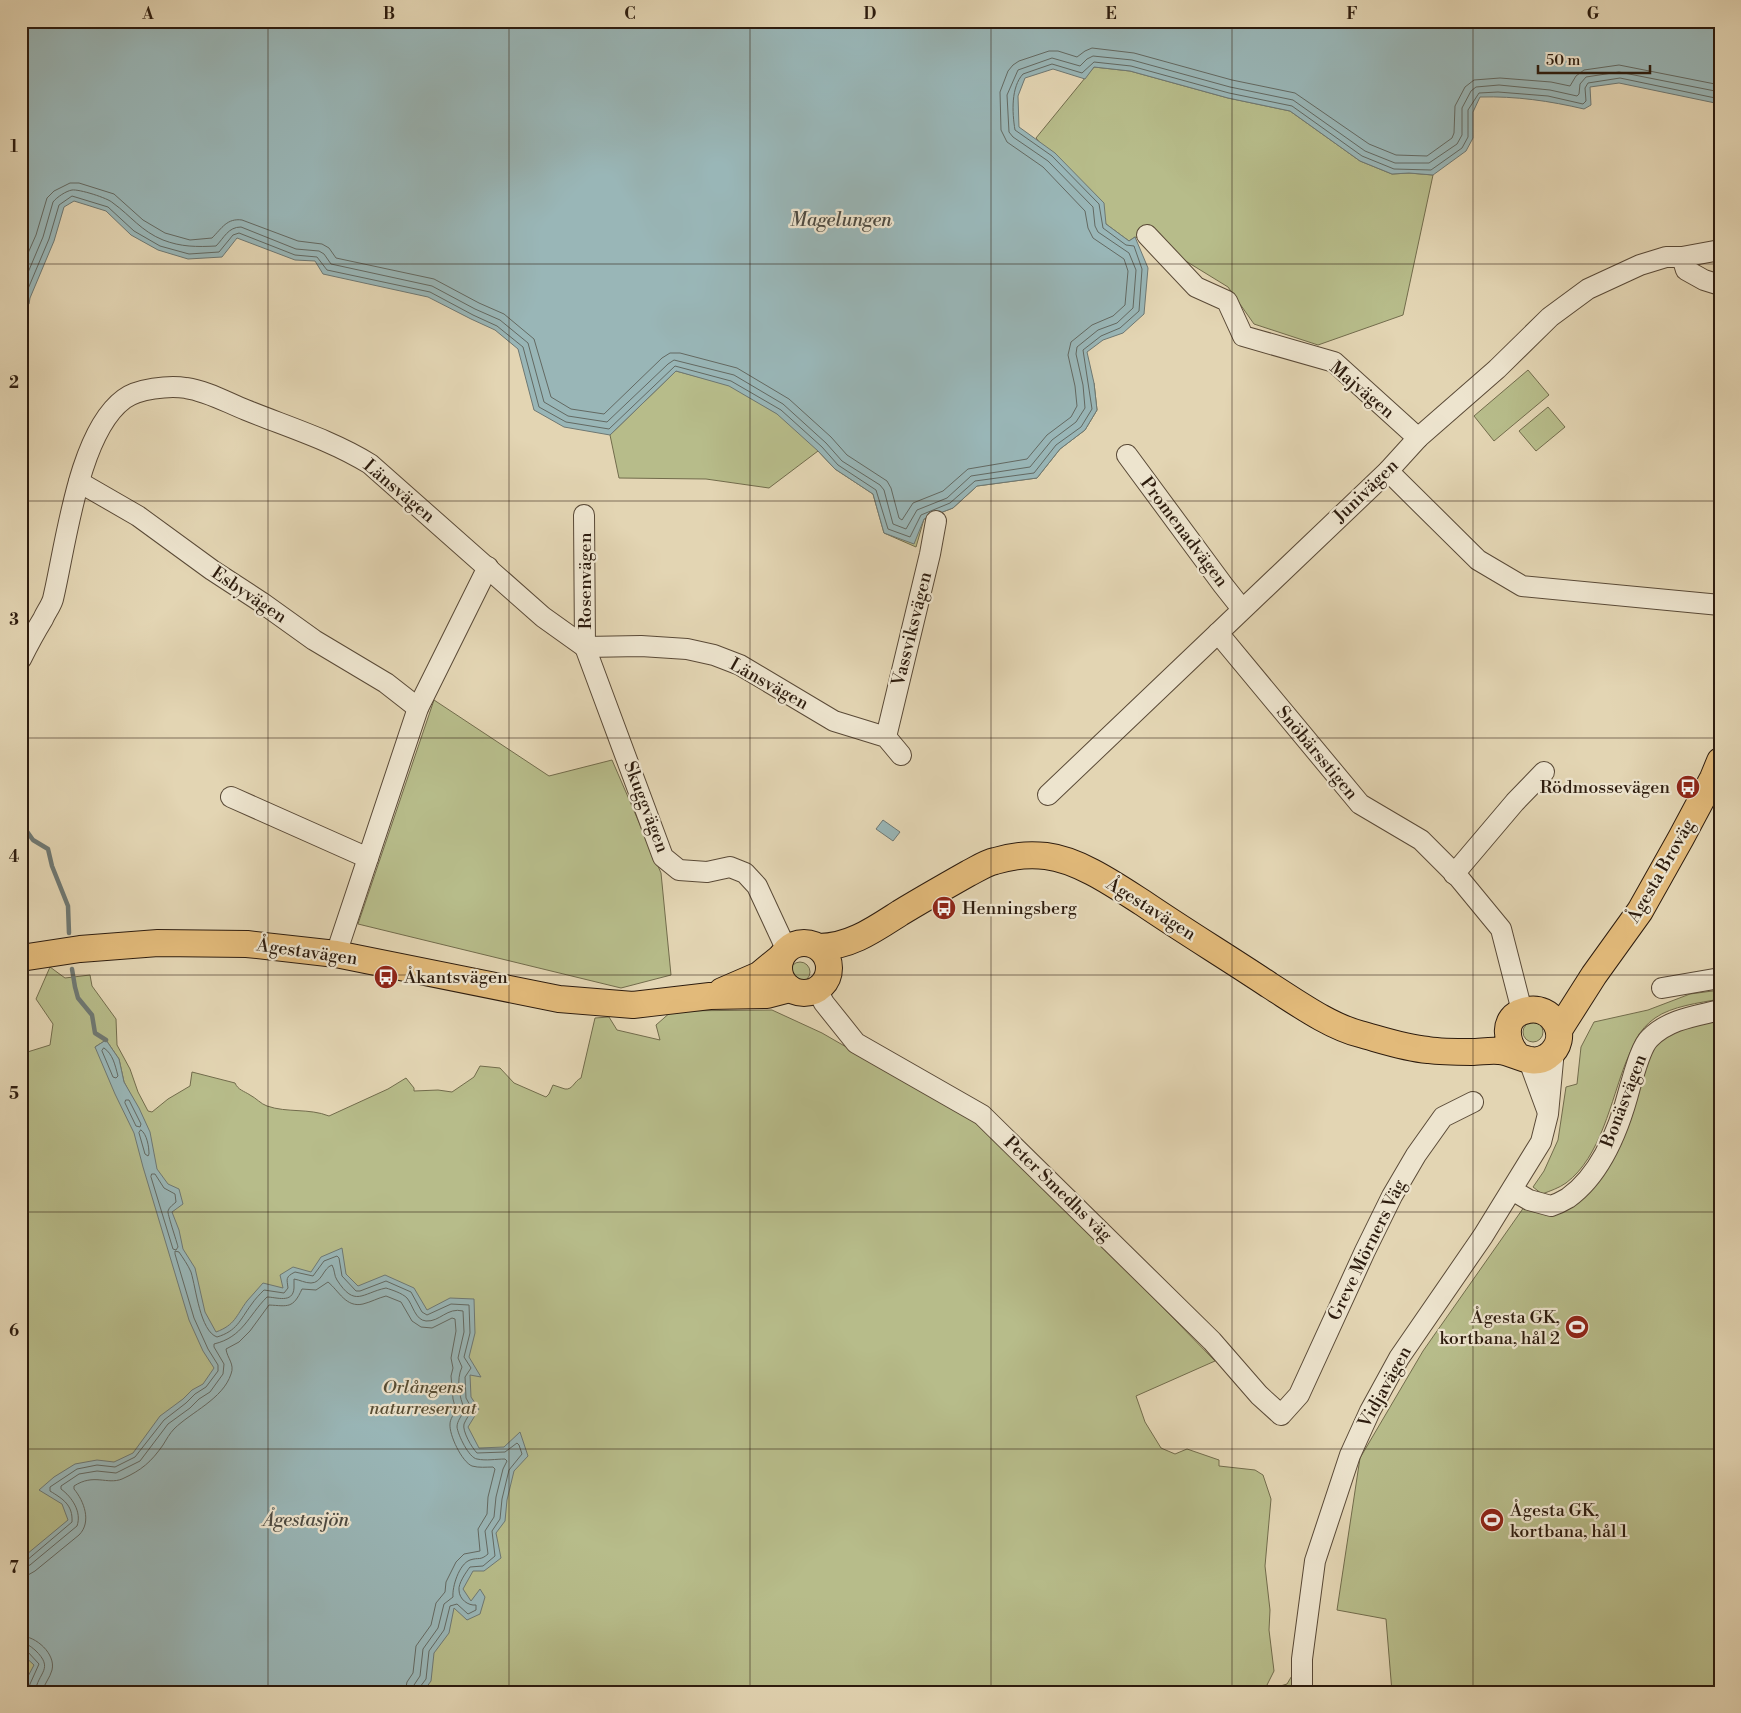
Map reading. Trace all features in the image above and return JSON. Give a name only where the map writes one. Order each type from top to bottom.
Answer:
[{"type":"main road","name":"Ågesta Broväg","points":[[1557,1040],[1594,976],[1640,911],[1681,838],[1720,761]]},
{"type":"main road","name":"Ågestavägen","points":[[825,957],[844,962],[869,933],[939,889],[993,861],[1024,856],[1054,858],[1068,861],[1116,886],[1288,997],[1346,1031],[1408,1047],[1471,1052],[1500,1050],[1523,1058]]},
{"type":"main road","name":"Ågestavägen","points":[[21,958],[80,949],[158,942],[247,944],[336,954],[559,999],[633,1005],[710,996],[767,995],[790,989]]},
{"type":"main road","points":[[804,942],[813,944],[825,957],[827,980],[817,990],[807,993],[799,992],[790,989],[782,979],[779,970],[787,951],[804,942]]},
{"type":"main road","name":"Ågestavägen","points":[[710,996],[759,975],[787,951]]},
{"type":"main road","name":"Ågesta Broväg","points":[[1523,1014],[1550,1002],[1594,976]]},
{"type":"main road","points":[[1547,1012],[1555,1020],[1557,1040],[1542,1060],[1523,1058],[1511,1048],[1507,1040],[1507,1032],[1523,1014],[1547,1012]]},
{"type":"main road","name":"Ågestavägen","points":[[1430,1050],[1471,1039],[1523,1014]]},
{"type":"street","name":"Majvägen","points":[[1147,236],[1196,287],[1227,301],[1243,336],[1334,362],[1418,438]]},
{"type":"street","name":"Junivägen","points":[[1048,796],[1388,471],[1418,438],[1497,369],[1550,318],[1588,289],[1640,265],[1666,257],[1682,257],[1720,250]]},
{"type":"street","points":[[1682,257],[1686,270],[1704,280],[1720,285]]},
{"type":"street","name":"Länsvägen","points":[[21,659],[52,601],[80,482],[92,443],[104,419],[124,399],[144,390],[184,388],[198,390],[313,435],[348,451],[370,464],[488,567],[543,618],[585,647],[687,649],[714,655],[740,665],[834,721],[886,737]]},
{"type":"street","name":"Promenadvägen","points":[[1127,455],[1222,585],[1242,609]]},
{"type":"street","points":[[1388,471],[1478,560],[1522,586],[1720,605]]},
{"type":"street","name":"Esbyvägen","points":[[80,482],[138,516],[212,570],[314,640],[386,683],[418,708]]},
{"type":"street","name":"Rosenvägen","points":[[584,515],[585,647]]},
{"type":"street","name":"Vassviksvägen","points":[[886,737],[936,521]]},
{"type":"street","points":[[336,954],[418,708],[488,567]]},
{"type":"street","name":"Snöbärsstigen","points":[[1218,633],[1360,804],[1421,840],[1454,874],[1501,929],[1523,1014]]},
{"type":"street","name":"Skuggvägen","points":[[585,647],[663,857],[679,870],[707,872],[730,867],[745,873],[758,886],[787,951]]},
{"type":"street","points":[[886,737],[901,755]]},
{"type":"street","points":[[1454,874],[1515,802],[1544,772]]},
{"type":"street","points":[[231,796],[368,858]]},
{"type":"street","points":[[1662,988],[1720,978]]},
{"type":"street","name":"Peter Smedhs väg","points":[[817,990],[824,1003],[856,1043],[982,1115],[1212,1341],[1258,1395],[1281,1415]]},
{"type":"street","name":"Bonäsvägen","points":[[1512,1190],[1529,1200],[1551,1206],[1568,1198],[1587,1180],[1602,1158],[1616,1129],[1636,1067],[1649,1038],[1672,1022],[1720,1010]]},
{"type":"street","name":"Vidjavägen","points":[[1302,1692],[1302,1659],[1315,1561],[1350,1454],[1370,1411],[1399,1358],[1484,1236],[1542,1142],[1548,1114],[1557,1040]]},
{"type":"street","points":[[1523,1058],[1548,1114]]},
{"type":"street","name":"Greve Mörners Väg","points":[[1281,1415],[1299,1395],[1364,1251],[1392,1196],[1416,1155],[1443,1117],[1473,1102]]},
{"type":"green space","points":[[1094,67],[1130,71],[1228,98],[1290,111],[1360,161],[1392,174],[1433,175],[1403,315],[1318,345],[1254,324],[1228,287],[1158,244],[1135,237],[1129,241],[1106,224],[1036,138]]},
{"type":"green space","points":[[1528,370],[1549,395],[1494,441],[1474,416]]},
{"type":"green space","points":[[676,371],[729,385],[778,414],[1094,383],[1097,410],[1085,430],[1060,449],[1037,478],[977,486],[953,508],[924,519],[916,547],[884,533],[873,494],[835,469],[818,451],[769,488],[706,479],[619,478],[610,435]]},
{"type":"green space","points":[[1548,407],[1565,427],[1536,451],[1519,431]]},
{"type":"green space","points":[[434,700],[549,776],[612,760],[661,873],[671,975],[621,988],[358,924]]},
{"type":"green space","points":[[800,962],[807,965],[810,972],[807,979],[800,982],[793,979],[790,972],[793,965]]},
{"type":"green space","name":"Orlångens naturreservat","points":[[50,967],[65,978],[90,975],[92,986],[116,1019],[117,1045],[130,1069],[138,1092],[148,1111],[152,1112],[168,1099],[190,1086],[192,1072],[235,1083],[239,1089],[267,1106],[314,1112],[329,1116],[388,1089],[406,1078],[414,1088],[414,1091],[438,1090],[452,1092],[474,1077],[480,1066],[500,1068],[514,1083],[546,1097],[553,1085],[568,1089],[581,1078],[595,1018],[609,1017],[617,1030],[660,1040],[656,1025],[672,1011],[772,1010],[822,1033],[987,1127],[1215,1361],[1136,1396],[1145,1422],[1161,1448],[1175,1454],[1187,1449],[1219,1460],[1219,1466],[1255,1470],[1263,1475],[1271,1499],[1265,1566],[1274,1671],[1264,1691],[1287,1684],[1302,1659],[1302,1692],[21,1692],[21,1054],[50,1045],[53,1024],[36,999]],"holes":[[[106,1040],[119,1059],[124,1082],[144,1120],[95,1047]]]},
{"type":"green space","points":[[1720,990],[1720,999],[1686,1005],[1669,1011],[1655,1018],[1644,1027],[1626,1062],[1603,1127],[1588,1158],[1578,1172],[1566,1183],[1542,1194],[1533,1187],[1544,1171],[1558,1140],[1566,1087],[1577,1084],[1581,1047],[1594,1022],[1648,1010],[1690,994]]},
{"type":"green space","points":[[1720,1010],[1720,1692],[1392,1692],[1386,1619],[1337,1610],[1360,1458],[1423,1351],[1529,1200],[1551,1206],[1587,1180],[1649,1038]]},
{"type":"green space","points":[[1533,1022],[1540,1025],[1543,1032],[1540,1039],[1533,1042],[1526,1039],[1523,1032],[1526,1025]]},
{"type":"water","name":"Magelungen","points":[[21,21],[1720,21],[1720,104],[1619,83],[1590,87],[1591,105],[1584,109],[1507,97],[1480,97],[1473,112],[1473,138],[1466,151],[1433,175],[1392,174],[1360,161],[1290,111],[1228,98],[1130,71],[1094,67],[1085,79],[1053,69],[1025,78],[1018,96],[1019,127],[1055,153],[1104,203],[1106,224],[1129,241],[1135,237],[1148,268],[1144,314],[1123,333],[1103,340],[1087,352],[1094,383],[1097,410],[1085,430],[1060,449],[1037,478],[977,486],[953,508],[924,519],[914,544],[884,533],[873,494],[835,469],[777,414],[729,386],[676,371],[610,435],[564,427],[534,410],[518,349],[495,330],[428,297],[323,274],[315,261],[295,260],[237,238],[222,257],[188,259],[158,250],[131,235],[106,211],[74,201],[64,207],[54,241],[29,304],[21,313]]},
{"type":"water","points":[[883,820],[900,832],[893,841],[876,829]]},
{"type":"water","name":"Ågestasjön","points":[[106,1040],[119,1059],[124,1082],[150,1132],[157,1169],[168,1184],[179,1189],[183,1204],[172,1212],[179,1230],[183,1249],[195,1268],[205,1312],[216,1332],[231,1323],[263,1283],[283,1288],[280,1275],[293,1267],[311,1272],[321,1257],[342,1248],[346,1274],[358,1286],[385,1275],[414,1288],[427,1310],[450,1298],[474,1299],[475,1333],[469,1357],[481,1377],[470,1375],[471,1397],[479,1409],[468,1427],[479,1448],[504,1447],[520,1432],[528,1456],[514,1471],[507,1500],[505,1521],[496,1533],[501,1558],[484,1571],[473,1571],[463,1589],[471,1601],[480,1589],[485,1597],[480,1614],[467,1620],[454,1608],[449,1633],[434,1653],[431,1681],[423,1692],[23,1692],[25,1682],[34,1665],[21,1653],[21,1559],[68,1520],[62,1504],[39,1490],[54,1477],[75,1464],[97,1460],[114,1462],[133,1453],[160,1416],[192,1390],[203,1384],[214,1368],[203,1351],[189,1320],[134,1133],[95,1047]]},
{"type":"waterway","points":[[21,823],[33,840],[48,849],[52,866],[68,906],[69,933]]},
{"type":"waterway","points":[[72,969],[78,998],[92,1015],[95,1033],[106,1040]]},
{"type":"place","name":"Rödmossevägen","points":[[1688,787]]},
{"type":"place","name":"Henningsberg","points":[[944,908]]},
{"type":"place","name":"Åkantsvägen","points":[[386,977]]},
{"type":"place","name":"Ågesta GK, kortbana, hål 2","points":[[1577,1327]]},
{"type":"place","name":"Ågesta GK, kortbana, hål 1","points":[[1492,1520]]}]
